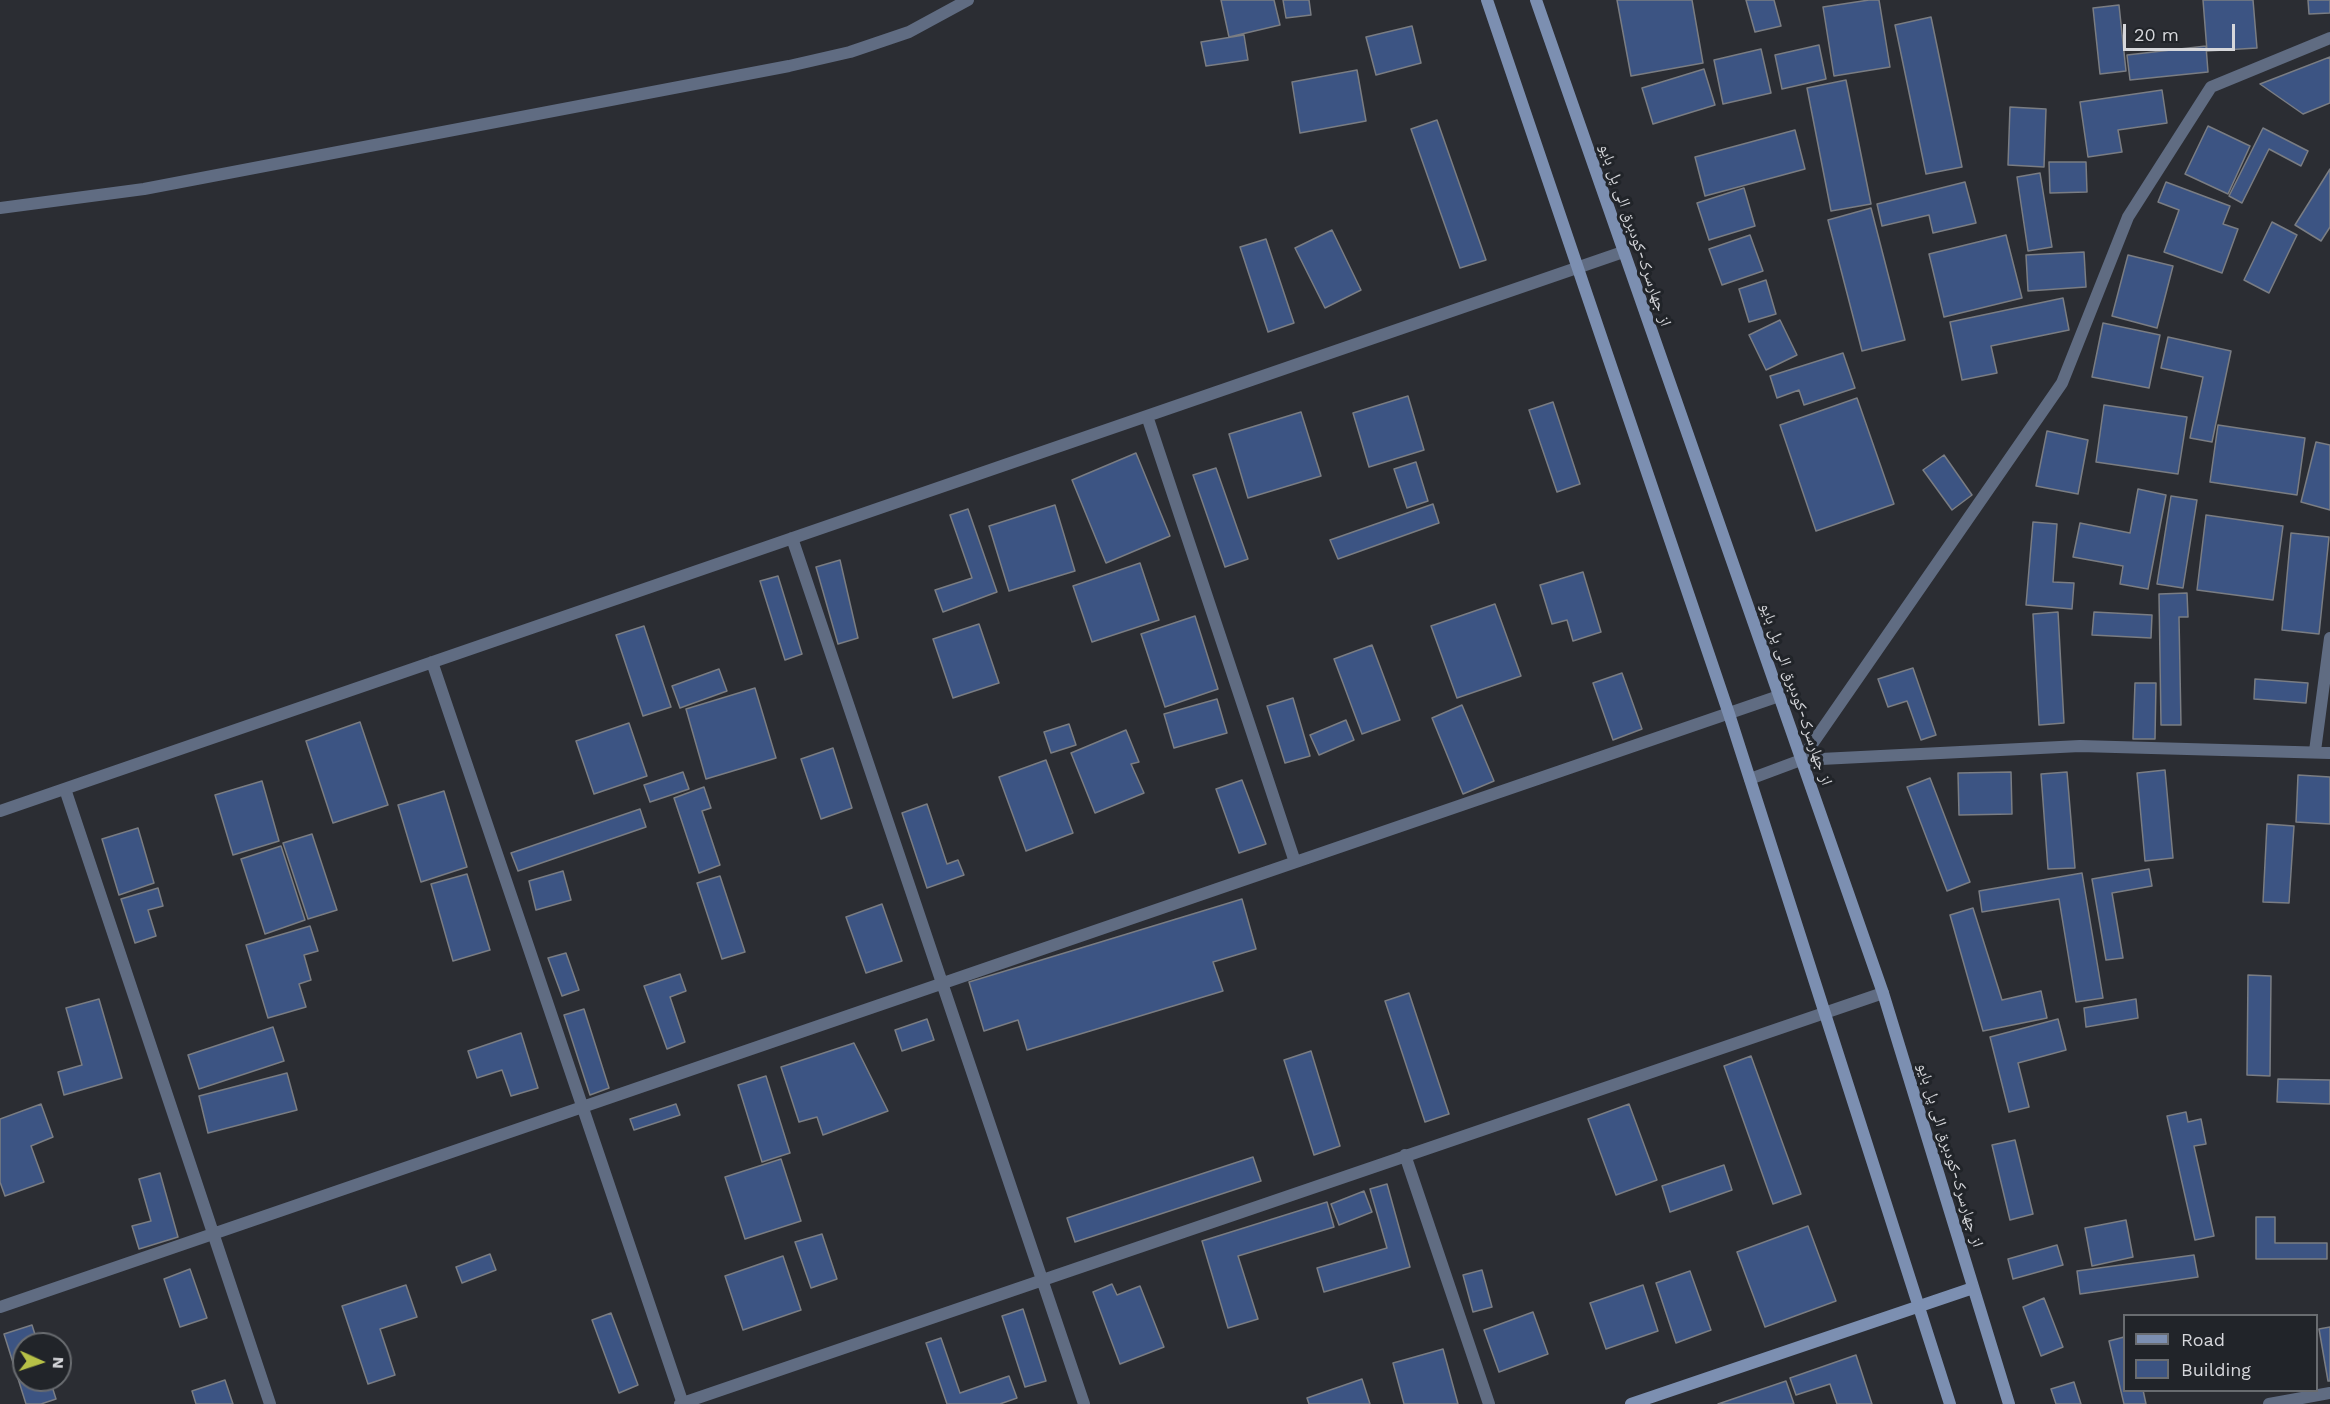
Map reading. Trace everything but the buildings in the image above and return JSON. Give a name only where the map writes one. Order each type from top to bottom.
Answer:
[{"type":"street","points":[[0,208],[144,189],[789,66],[850,52],[909,32],[968,0]]},
{"type":"street","points":[[1487,0],[1729,714],[1950,1404]]},
{"type":"street","name":"از جهارسرک-کودبرق الی پل بایو","points":[[1536,0],[1883,993],[2009,1404]]},
{"type":"street","points":[[1801,760],[2062,383],[2128,217],[2211,87],[2330,38]]},
{"type":"street","points":[[0,811],[1623,252]]},
{"type":"street","points":[[1147,416],[1295,862]]},
{"type":"street","points":[[792,538],[1084,1404]]},
{"type":"street","points":[[2315,751],[2330,638]]},
{"type":"street","points":[[432,662],[682,1404],[1883,993]]},
{"type":"street","points":[[0,1307],[1779,696]]},
{"type":"street","points":[[1750,779],[1801,760],[2080,746],[2330,753]]},
{"type":"street","points":[[65,789],[270,1404]]},
{"type":"street","points":[[1405,1155],[1489,1404]]},
{"type":"street","points":[[1631,1404],[1973,1288]]},
{"type":"street","points":[[2269,1404],[2330,1393]]}]
